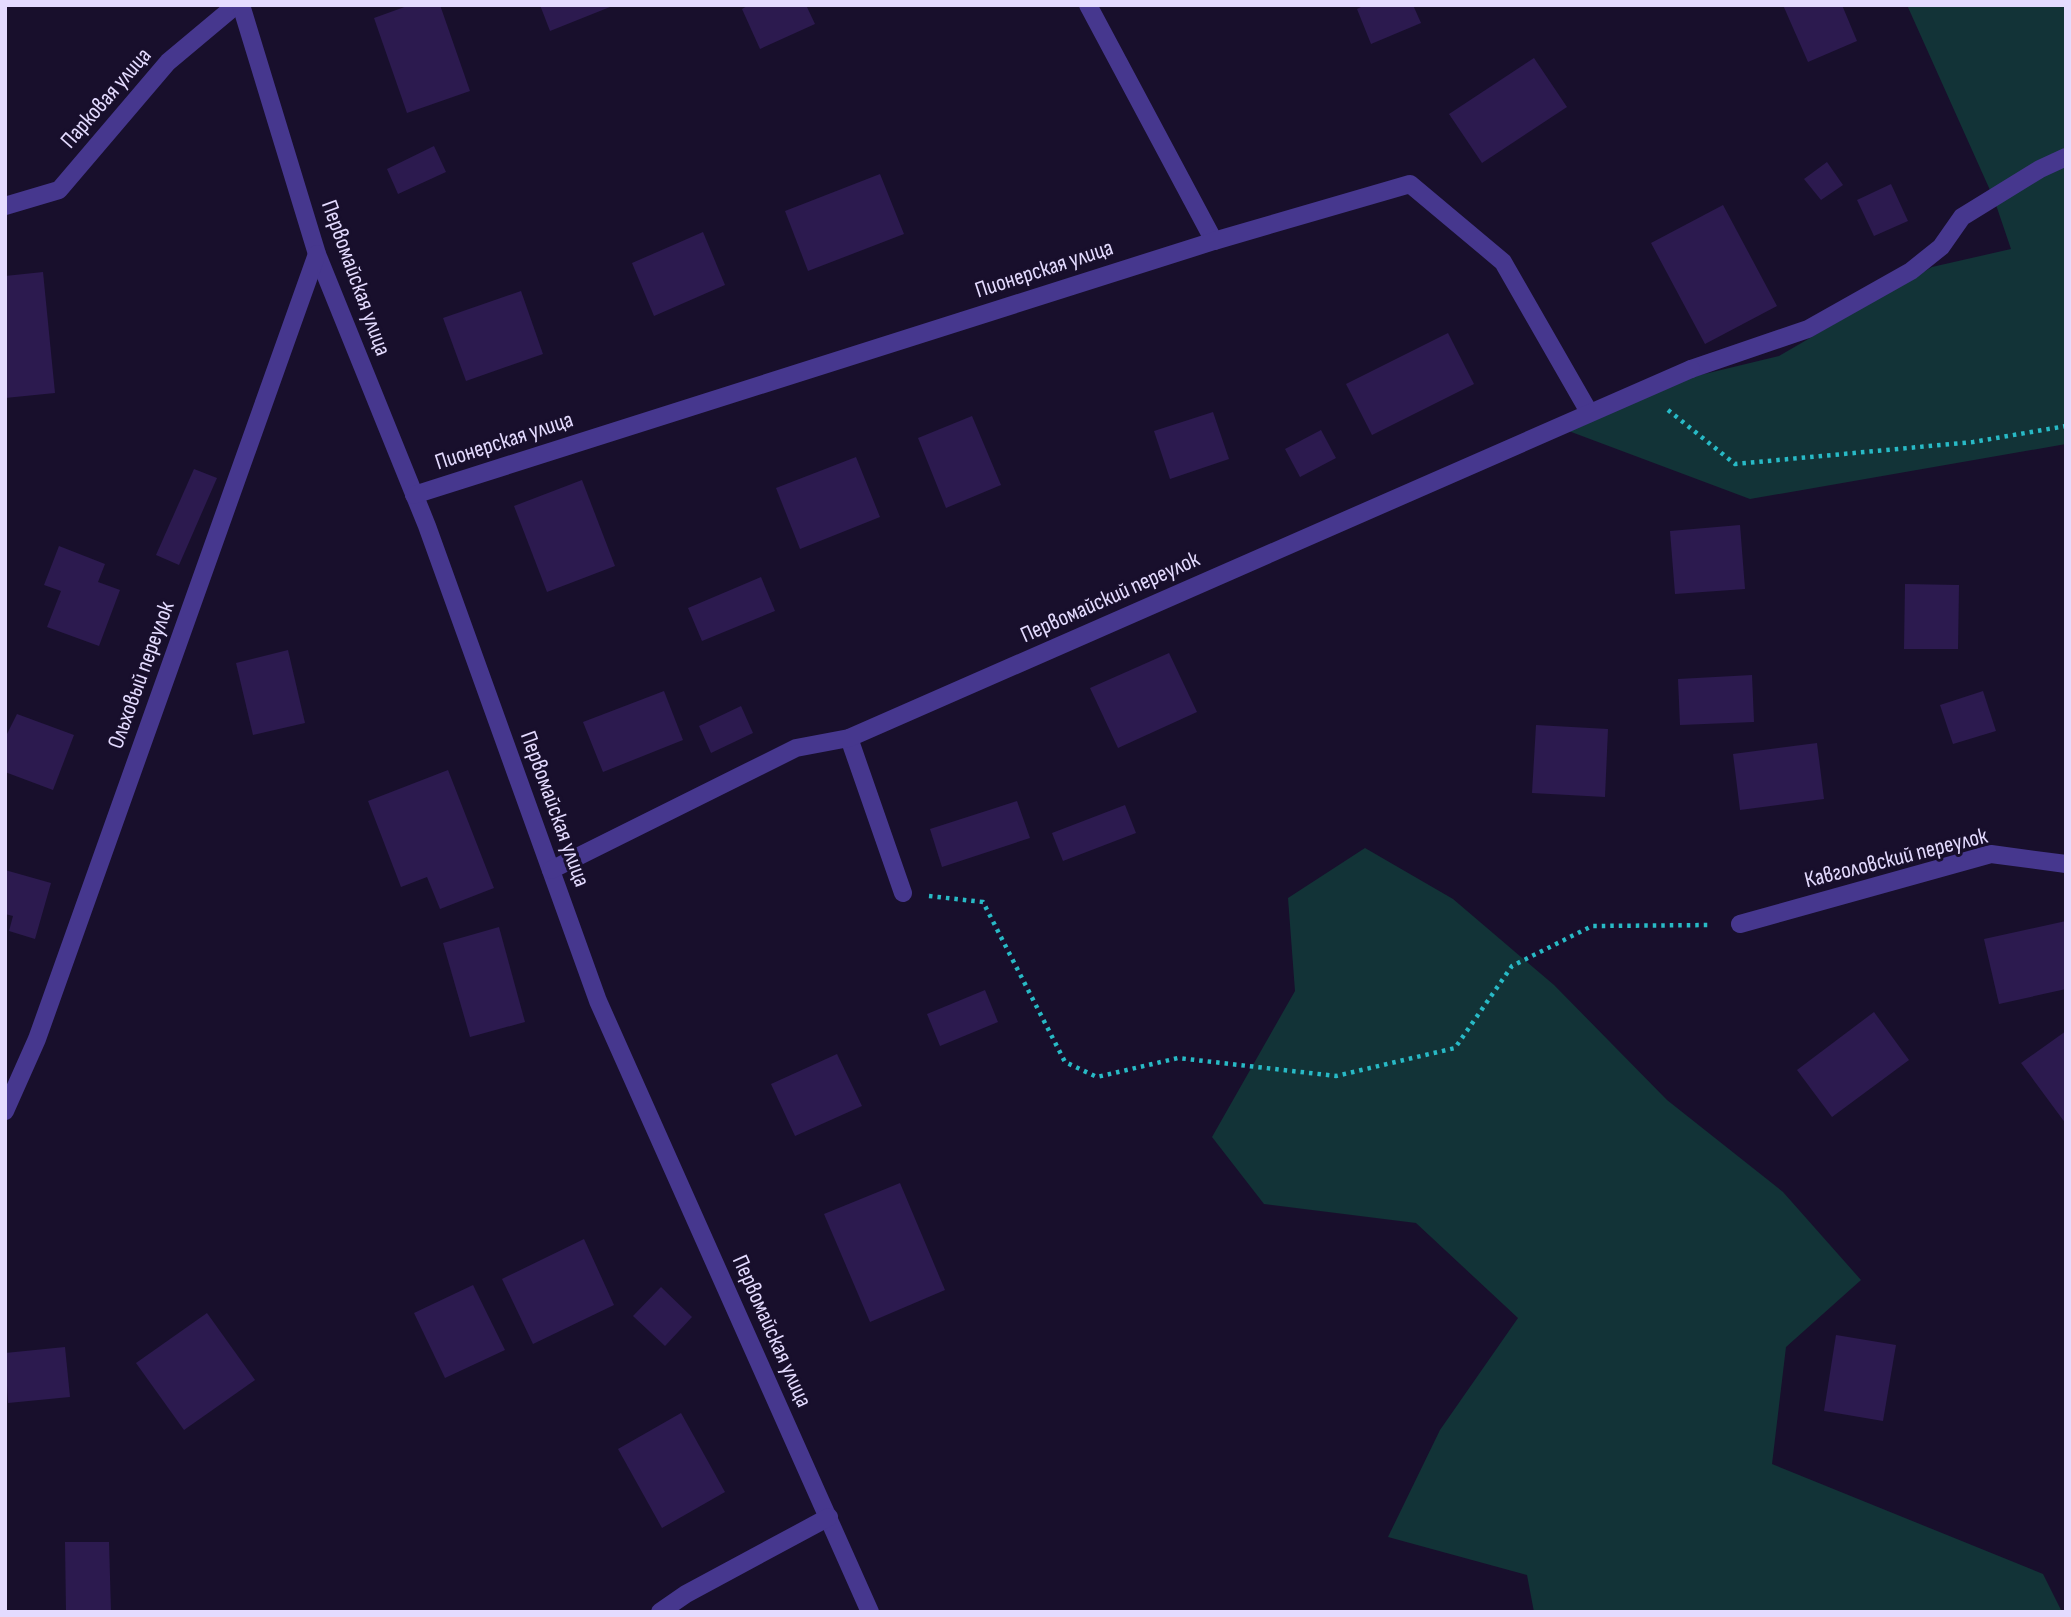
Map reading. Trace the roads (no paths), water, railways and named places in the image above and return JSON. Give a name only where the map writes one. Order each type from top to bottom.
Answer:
[{"type":"street","name":"Парковая улица","points":[[5,206],[58,190],[169,62],[239,5]]},
{"type":"street","name":"Первомайская улица","points":[[239,5],[317,254],[414,495],[598,1001],[870,1612]]},
{"type":"street","points":[[1088,5],[1214,241]]},
{"type":"street","name":"Первомайский переулок","points":[[551,870],[796,748],[849,738],[1588,412],[1691,369],[1808,329],[1911,271],[1941,247],[1962,217],[2040,169],[2066,157]]},
{"type":"street","name":"Пионерская улица","points":[[414,495],[1214,241],[1410,184],[1503,262],[1588,412]]},
{"type":"street","name":"Ольховый переулок","points":[[5,1111],[37,1039],[317,254]]},
{"type":"street","points":[[849,738],[903,894]]},
{"type":"street","name":"Кавголовский переулок","points":[[1740,924],[1991,854],[2066,864]]},
{"type":"street","points":[[660,1612],[686,1594],[829,1517]]}]
